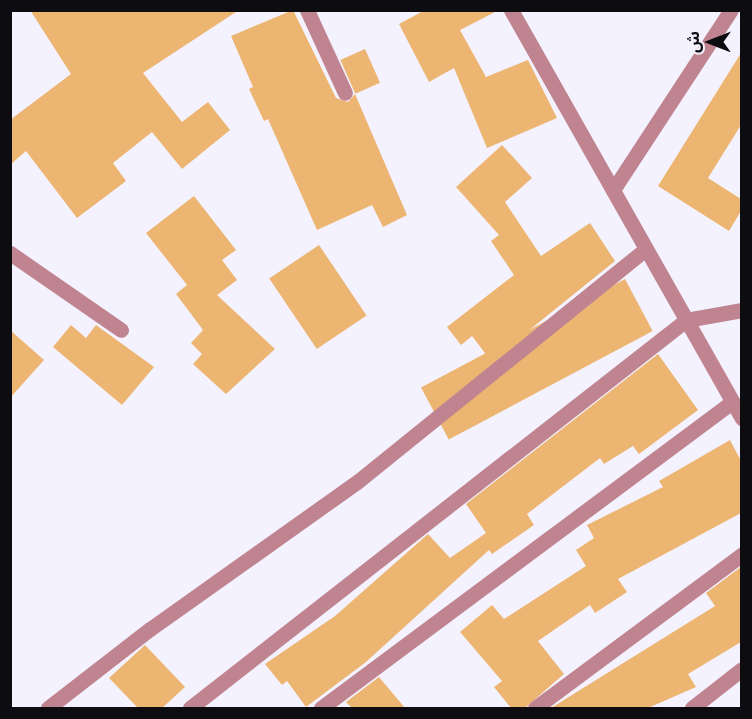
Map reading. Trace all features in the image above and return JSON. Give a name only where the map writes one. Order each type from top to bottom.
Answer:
[{"type":"street","points":[[307,10],[345,93]]},
{"type":"street","points":[[511,10],[741,418]]},
{"type":"street","points":[[613,190],[731,10]]},
{"type":"street","points":[[48,708],[150,629],[357,482],[646,249]]},
{"type":"street","points":[[10,253],[122,330]]},
{"type":"street","points":[[190,708],[686,320],[741,310]]},
{"type":"street","points":[[321,708],[732,402]]},
{"type":"street","points":[[535,708],[741,554]]},
{"type":"street","points":[[692,708],[741,669]]},
{"type":"building","points":[[30,10],[239,10],[143,73],[182,122],[208,102],[230,130],[182,169],[152,132],[113,163],[126,181],[77,218],[26,151],[10,165],[10,120],[71,74]]},
{"type":"building","points":[[293,10],[336,98],[348,102],[355,94],[407,215],[383,227],[372,205],[317,230],[268,119],[264,121],[249,89],[253,87],[231,36]]},
{"type":"building","points":[[425,10],[499,10],[460,30],[486,77],[528,60],[557,118],[487,148],[454,68],[429,82],[399,24]]},
{"type":"building","points":[[365,49],[380,83],[355,94],[340,60]]},
{"type":"building","points":[[741,53],[741,125],[708,178],[741,199],[741,211],[729,231],[658,186]]},
{"type":"building","points":[[502,145],[532,178],[505,202],[541,256],[590,223],[615,261],[491,361],[472,336],[461,345],[447,327],[514,275],[491,241],[499,235],[456,187]]},
{"type":"building","points":[[194,196],[236,250],[222,260],[237,280],[217,295],[275,349],[226,394],[193,364],[202,354],[191,343],[203,330],[176,294],[187,285],[146,233]]},
{"type":"building","points":[[319,245],[367,315],[317,349],[269,279]]},
{"type":"building","points":[[625,279],[653,331],[449,440],[421,387]]},
{"type":"building","points":[[71,325],[86,338],[96,325],[154,367],[122,405],[53,347]]},
{"type":"building","points":[[10,330],[44,360],[10,398]]},
{"type":"building","points":[[658,354],[698,410],[639,454],[633,446],[604,464],[600,458],[527,514],[534,525],[492,554],[489,550],[366,662],[306,707],[287,681],[282,685],[265,664],[335,616],[428,534],[450,558],[486,533],[466,504]]},
{"type":"building","points":[[730,440],[741,461],[741,513],[618,579],[627,592],[595,613],[590,605],[538,641],[564,674],[525,708],[511,708],[494,687],[502,681],[460,632],[492,605],[504,619],[586,566],[576,550],[594,538],[587,525],[663,487],[659,481]]},
{"type":"building","points":[[741,567],[741,642],[688,674],[696,687],[648,708],[551,708],[715,606],[706,593]]},
{"type":"building","points":[[145,645],[185,687],[162,708],[138,708],[109,678]]},
{"type":"building","points":[[379,677],[405,708],[352,708],[346,702]]}]
